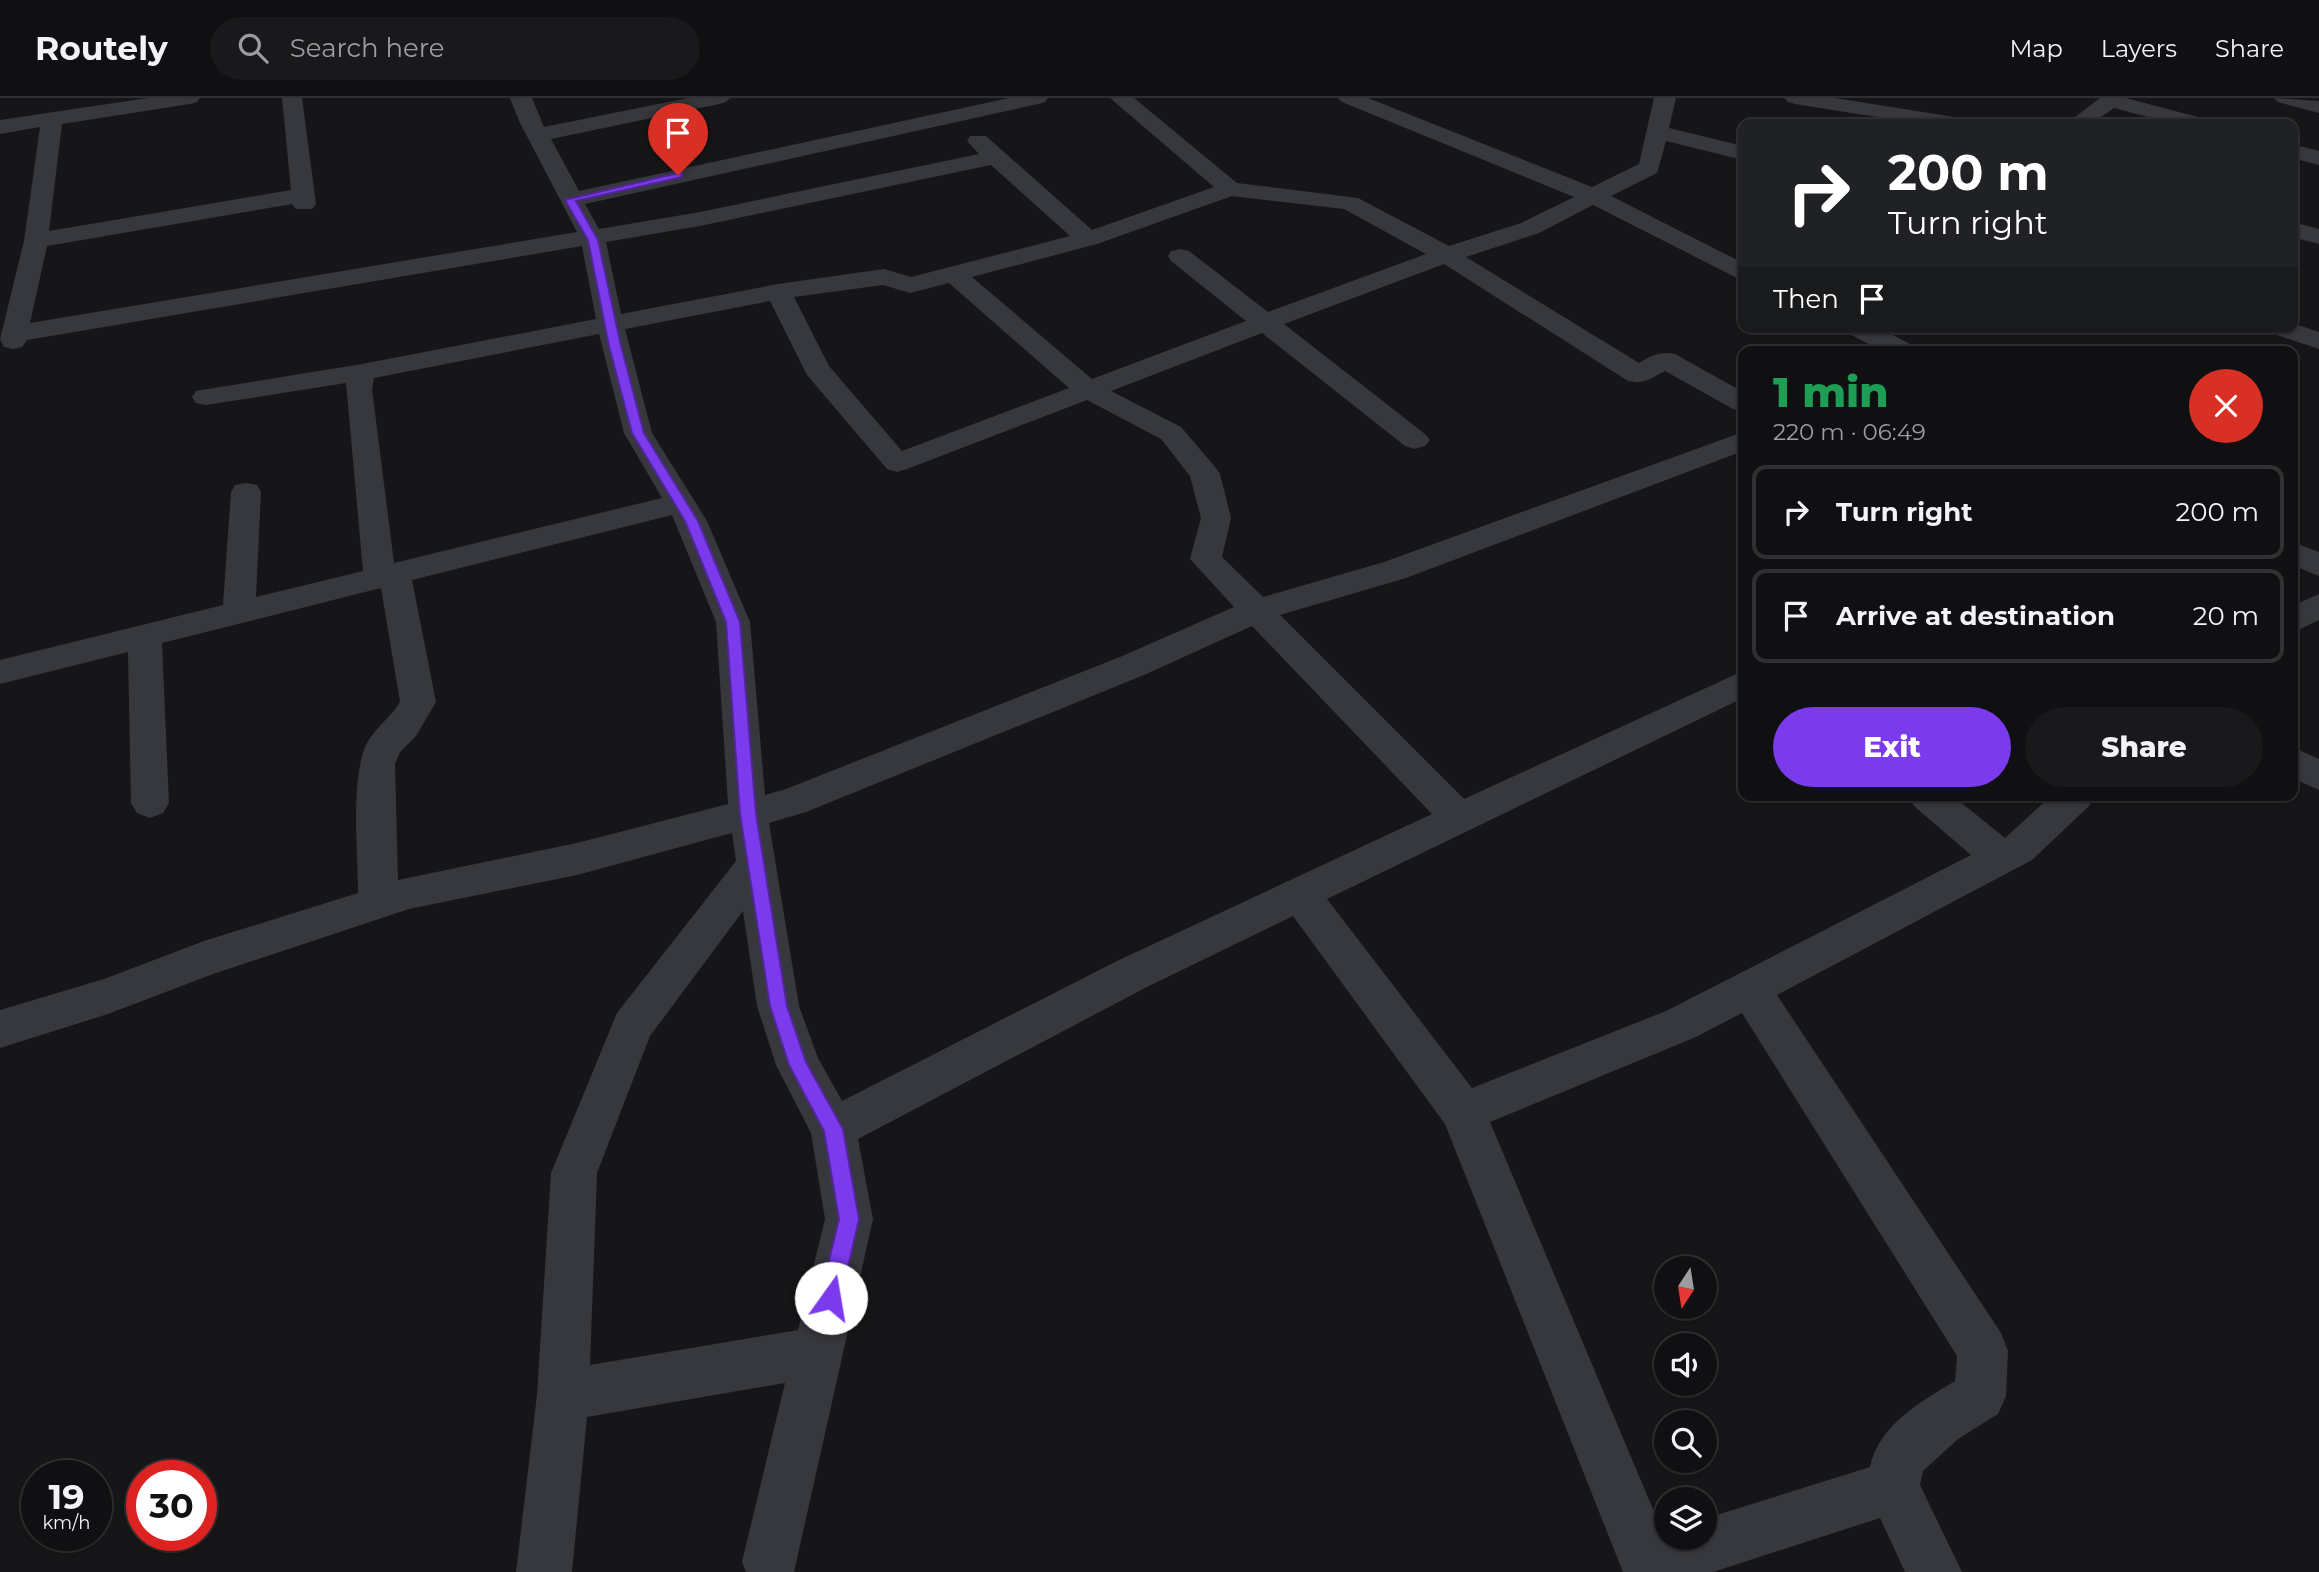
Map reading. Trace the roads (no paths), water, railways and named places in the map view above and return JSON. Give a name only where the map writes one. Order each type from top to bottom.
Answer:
[{"type":"street","points":[[0,127],[190,98]]},
{"type":"street","points":[[36,240],[303,200],[292,98]]},
{"type":"street","points":[[521,98],[570,200],[592,237],[638,433],[691,521],[733,622],[748,814],[778,1006],[798,1065],[833,1129],[849,1219],[770,1562]]},
{"type":"street","points":[[538,135],[719,98]]},
{"type":"street","points":[[929,98],[1088,239]]},
{"type":"street","points":[[570,200],[949,115],[1038,98]]},
{"type":"street","points":[[1121,98],[1230,189]]},
{"type":"street","points":[[1349,98],[1593,196],[1738,270]]},
{"type":"street","points":[[778,292],[817,369],[897,463],[1264,323],[1530,228],[1648,168],[1665,98]]},
{"type":"street","points":[[2285,98],[2319,107]]},
{"type":"street","points":[[1805,99],[1929,119]]},
{"type":"street","points":[[2084,119],[2112,99],[2180,119]]},
{"type":"street","points":[[52,119],[36,240],[14,337],[815,197],[996,157]]},
{"type":"street","points":[[1657,132],[1738,152]]},
{"type":"street","points":[[2298,153],[2319,158]]},
{"type":"street","points":[[206,397],[362,372],[778,292],[884,277],[910,285],[1088,239],[1230,189],[1350,203],[1446,256],[1638,375],[1665,360],[1738,400]]},
{"type":"street","points":[[2298,231],[2319,237]]},
{"type":"street","points":[[1180,256],[1415,440]]},
{"type":"street","points":[[953,273],[1088,390],[1171,433],[1205,474],[1216,518],[1206,559],[1460,818]]},
{"type":"street","points":[[1868,333],[1893,346]]},
{"type":"street","points":[[2297,333],[2319,341]]},
{"type":"street","points":[[362,372],[358,390],[388,575],[418,702],[403,727],[384,745],[377,764],[378,904]]},
{"type":"street","points":[[0,1029],[108,996],[204,959],[409,893],[577,859],[793,802],[1132,666],[1258,610],[1395,570],[1738,443]]},
{"type":"street","points":[[239,612],[246,492]]},
{"type":"street","points":[[0,672],[680,503]]},
{"type":"street","points":[[2298,555],[2319,565]]},
{"type":"street","points":[[2298,618],[2319,605]]},
{"type":"street","points":[[145,635],[150,803]]},
{"type":"street","points":[[833,1129],[1132,974],[1738,685]]},
{"type":"street","points":[[2298,764],[2319,776]]},
{"type":"street","points":[[1933,801],[2001,857]]},
{"type":"street","points":[[1464,1112],[1681,1024],[2018,849],[2071,801]]},
{"type":"street","points":[[544,1572],[563,1395],[574,1173],[632,1026],[756,864]]},
{"type":"street","points":[[1301,895],[1464,1112],[1649,1569],[1893,1487]]},
{"type":"street","points":[[1749,988],[1983,1351],[1980,1396],[1939,1420],[1899,1457],[1893,1487],[1934,1572]]},
{"type":"street","points":[[563,1395],[819,1352]]}]
